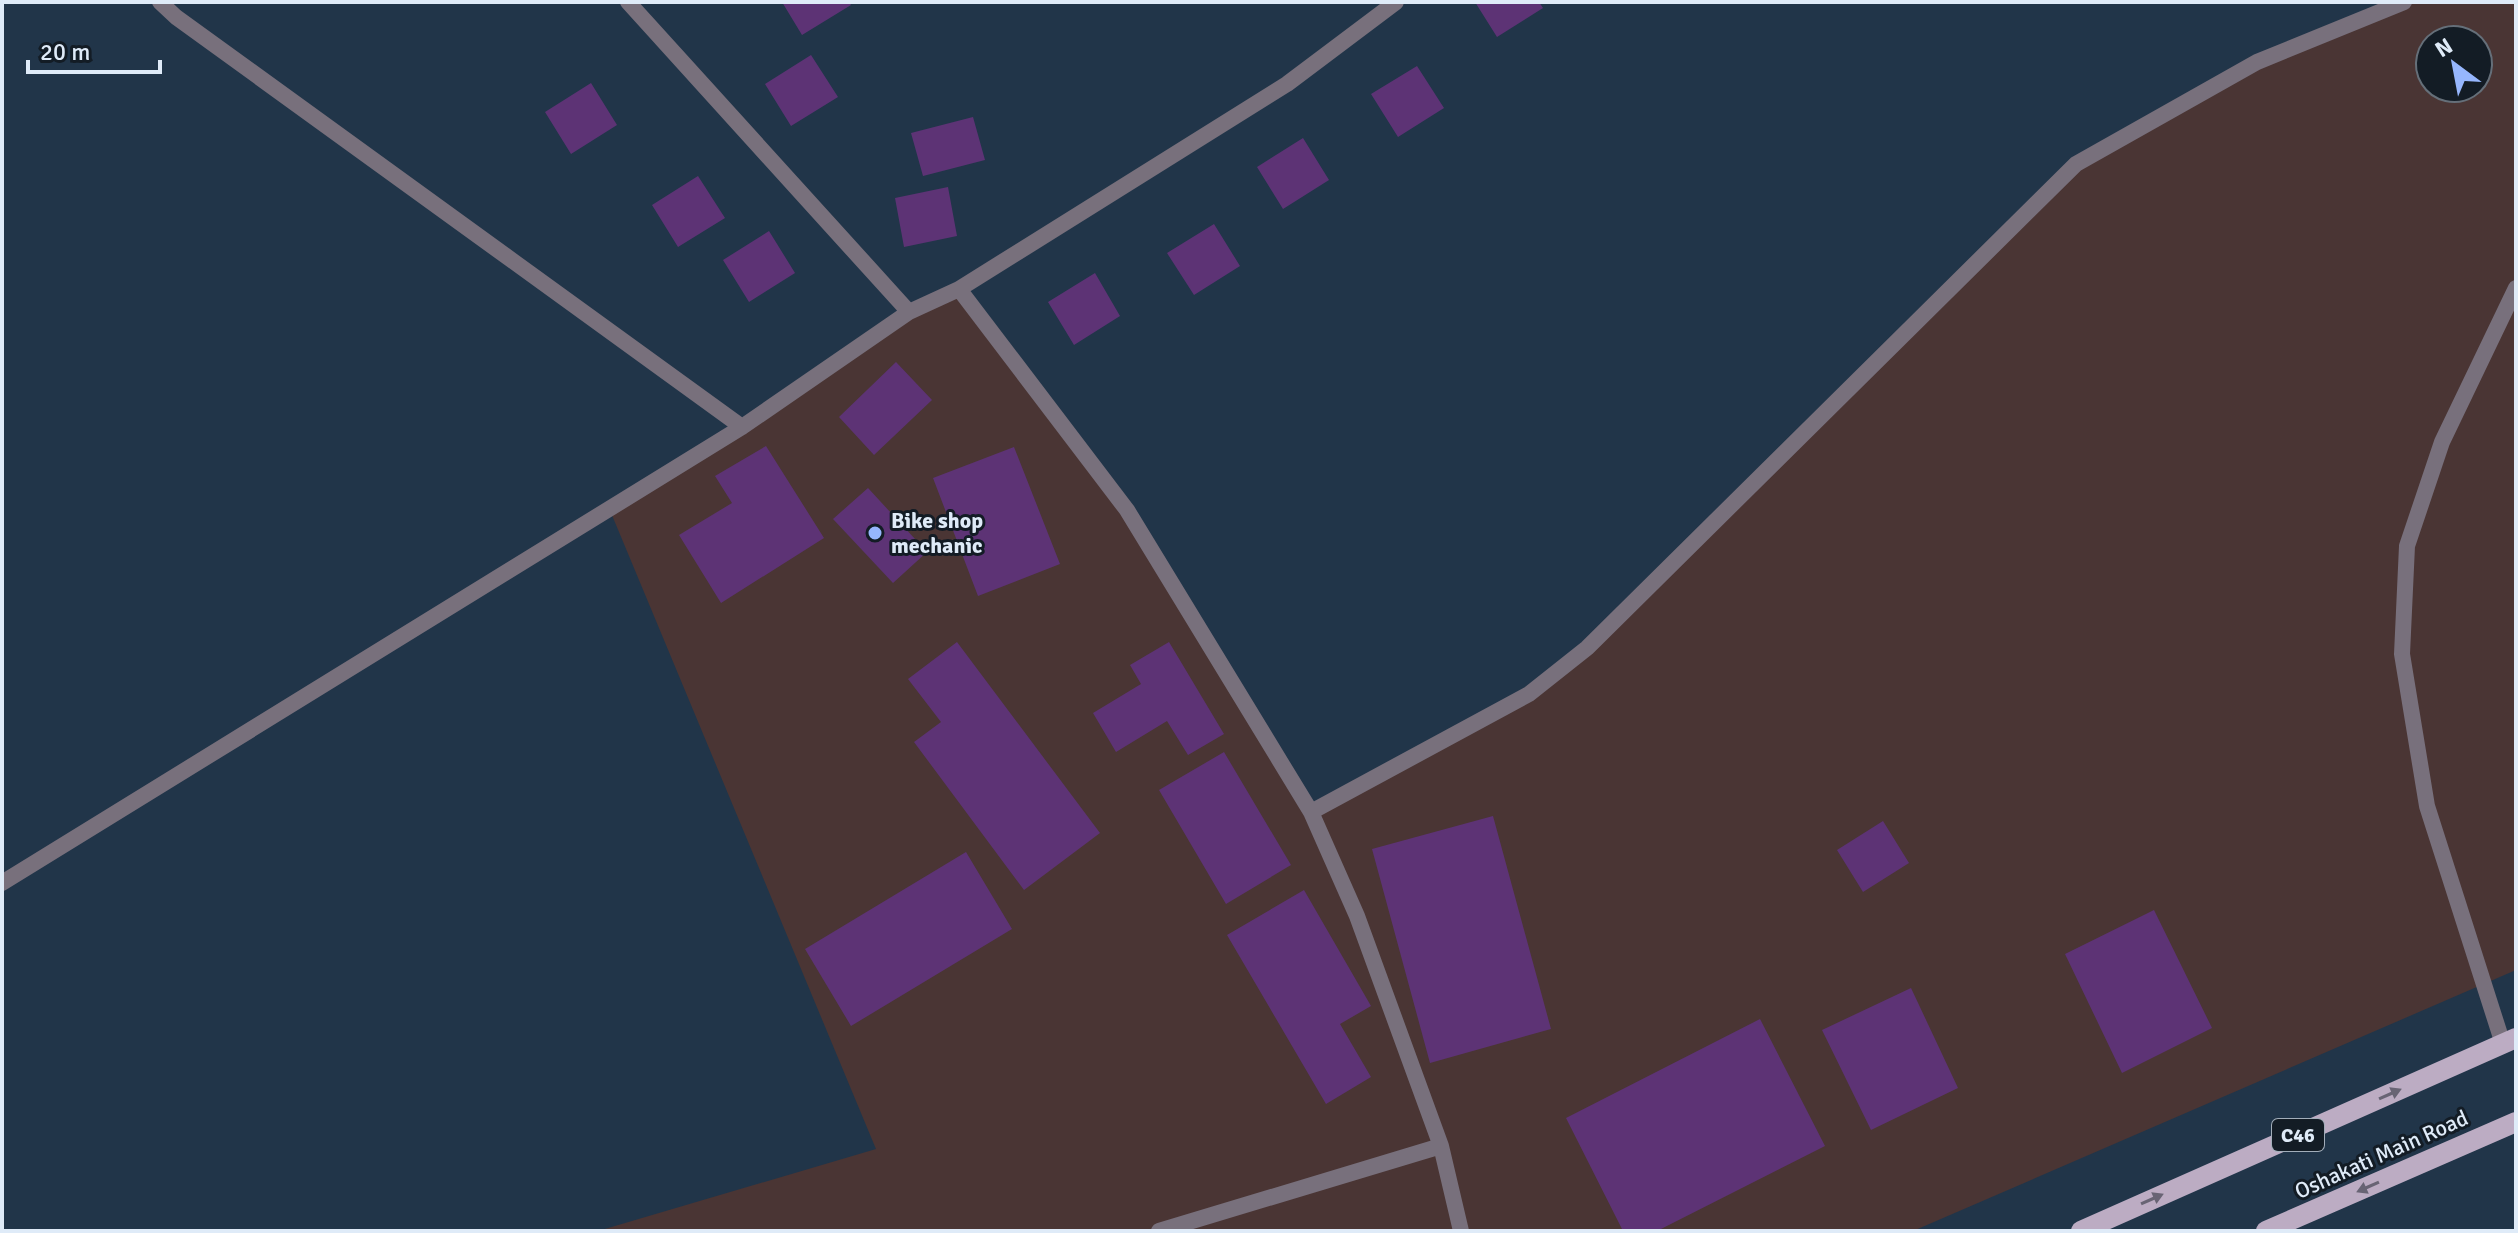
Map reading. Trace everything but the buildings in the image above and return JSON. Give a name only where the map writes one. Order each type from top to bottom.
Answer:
[{"type":"main road","name":"C46","points":[[2081,1231],[2509,1041]]},
{"type":"main road","name":"Oshakati Main Road","points":[[2266,1231],[2516,1122]]},
{"type":"street","points":[[160,2],[189,27],[742,427]]},
{"type":"street","points":[[628,2],[909,312]]},
{"type":"street","points":[[2,883],[742,427],[909,312],[959,289],[1287,84],[1396,2]]},
{"type":"street","points":[[1311,812],[1529,694],[1587,648],[2076,164],[2257,62],[2404,2]]},
{"type":"street","points":[[2509,1041],[2427,806],[2402,654],[2407,546],[2442,442],[2516,288]]},
{"type":"street","points":[[959,289],[1127,510],[1311,812],[1357,916],[1441,1146],[1461,1231]]},
{"type":"street","points":[[1159,1231],[1441,1146]]},
{"type":"shaded area","points":[[2404,2],[2516,2],[2516,970],[1913,1231],[598,1231],[876,1149],[609,508],[959,289],[1127,510],[1312,811],[1529,694],[2076,164],[2257,62]]},
{"type":"place","name":"Bike shop mechanic","points":[[875,533]]}]
